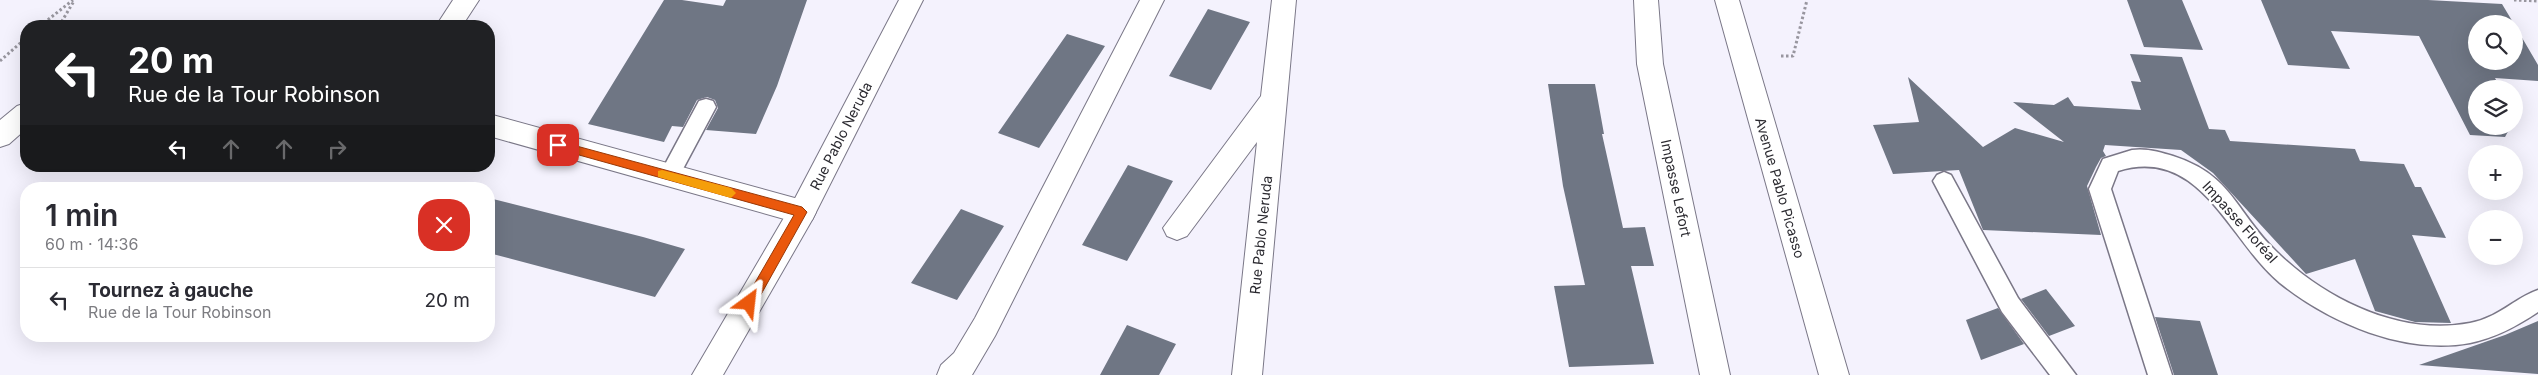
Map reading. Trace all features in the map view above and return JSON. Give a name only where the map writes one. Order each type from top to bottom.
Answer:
[{"type":"street","points":[[452,20],[467,0]]},
{"type":"street","name":"Rue Pablo Neruda","points":[[707,375],[802,212],[911,0]]},
{"type":"street","points":[[952,375],[965,362],[985,328],[1152,0]]},
{"type":"street","name":"Rue Pablo Neruda","points":[[1247,375],[1284,0]]},
{"type":"street","name":"Impasse Lefort","points":[[1646,0],[1650,64],[1716,375]]},
{"type":"street","name":"Avenue Pablo Picasso","points":[[1726,0],[1834,375]]},
{"type":"street","points":[[1177,228],[1276,96]]},
{"type":"street","points":[[0,136],[20,118]]},
{"type":"street","points":[[495,127],[802,212]]},
{"type":"lane","points":[[669,176],[706,107]]},
{"type":"lane","name":"Impasse Floréal","points":[[2160,375],[2100,189],[2110,165],[2139,158],[2174,164],[2202,178],[2230,207],[2261,250],[2304,289],[2347,314],[2412,334],[2471,334],[2510,319],[2538,300]]},
{"type":"lane","points":[[1944,181],[2010,305],[2064,375]]},
{"type":"path","points":[[48,20],[74,0]]},
{"type":"path","points":[[62,20],[74,0]]},
{"type":"path","points":[[1794,50],[1807,0]]},
{"type":"path","points":[[2514,0],[2538,1]]},
{"type":"path","points":[[0,61],[20,43]]},
{"type":"building","points":[[664,0],[682,0],[723,6],[726,0],[807,0],[777,86],[756,134],[706,130],[718,108],[715,100],[707,97],[697,100],[683,127],[672,126],[664,142],[588,124]]},
{"type":"building","points":[[2127,0],[2182,0],[2203,50],[2144,47]]},
{"type":"building","points":[[2261,0],[2428,0],[2502,4],[2509,15],[2468,15],[2468,70],[2523,70],[2523,39],[2538,65],[2538,81],[2495,78],[2496,80],[2468,80],[2468,131],[2419,36],[2331,31],[2350,69],[2288,65]]},
{"type":"building","points":[[1208,9],[1250,22],[1211,90],[1169,76]]},
{"type":"building","points":[[1067,34],[1105,46],[1039,148],[998,133]]},
{"type":"building","points":[[2130,54],[2182,57],[2209,129],[2225,130],[2230,141],[2355,149],[2360,161],[2404,164],[2415,187],[2421,187],[2446,238],[2412,235],[2451,323],[2415,322],[2375,311],[2355,259],[2306,274],[2213,173],[2181,150],[2105,145],[2103,151],[2106,156],[2101,158],[2087,186],[2101,235],[1983,230],[1959,170],[1893,174],[1873,125],[1919,122],[1908,77],[1983,147],[2015,128],[2064,142],[2013,102],[2054,105],[2068,97],[2074,106],[2141,110],[2131,81],[2141,82]]},
{"type":"building","points":[[1548,84],[1595,84],[1604,134],[1602,134],[1623,228],[1645,227],[1654,266],[1631,266],[1654,364],[1569,367],[1554,286],[1585,285],[1563,186]]},
{"type":"building","points":[[2470,135],[2506,135],[2505,137]]},
{"type":"building","points":[[1128,165],[1173,181],[1127,261],[1082,245]]},
{"type":"building","points":[[495,200],[685,249],[655,297],[495,255]]},
{"type":"building","points":[[961,209],[1004,226],[957,300],[911,283]]},
{"type":"building","points":[[2046,289],[2075,326],[2049,336],[2021,299]]},
{"type":"building","points":[[1998,308],[2024,344],[1981,360],[1966,320]]},
{"type":"building","points":[[2155,317],[2200,321],[2218,375],[2174,375]]},
{"type":"building","points":[[2538,321],[2538,374],[2419,365],[2505,335]]},
{"type":"building","points":[[1127,325],[1176,344],[1159,375],[1100,375]]},
{"type":"slow traffic","points":[[662,174],[731,193]]},
{"type":"route","points":[[558,145],[802,212],[749,303]]}]
